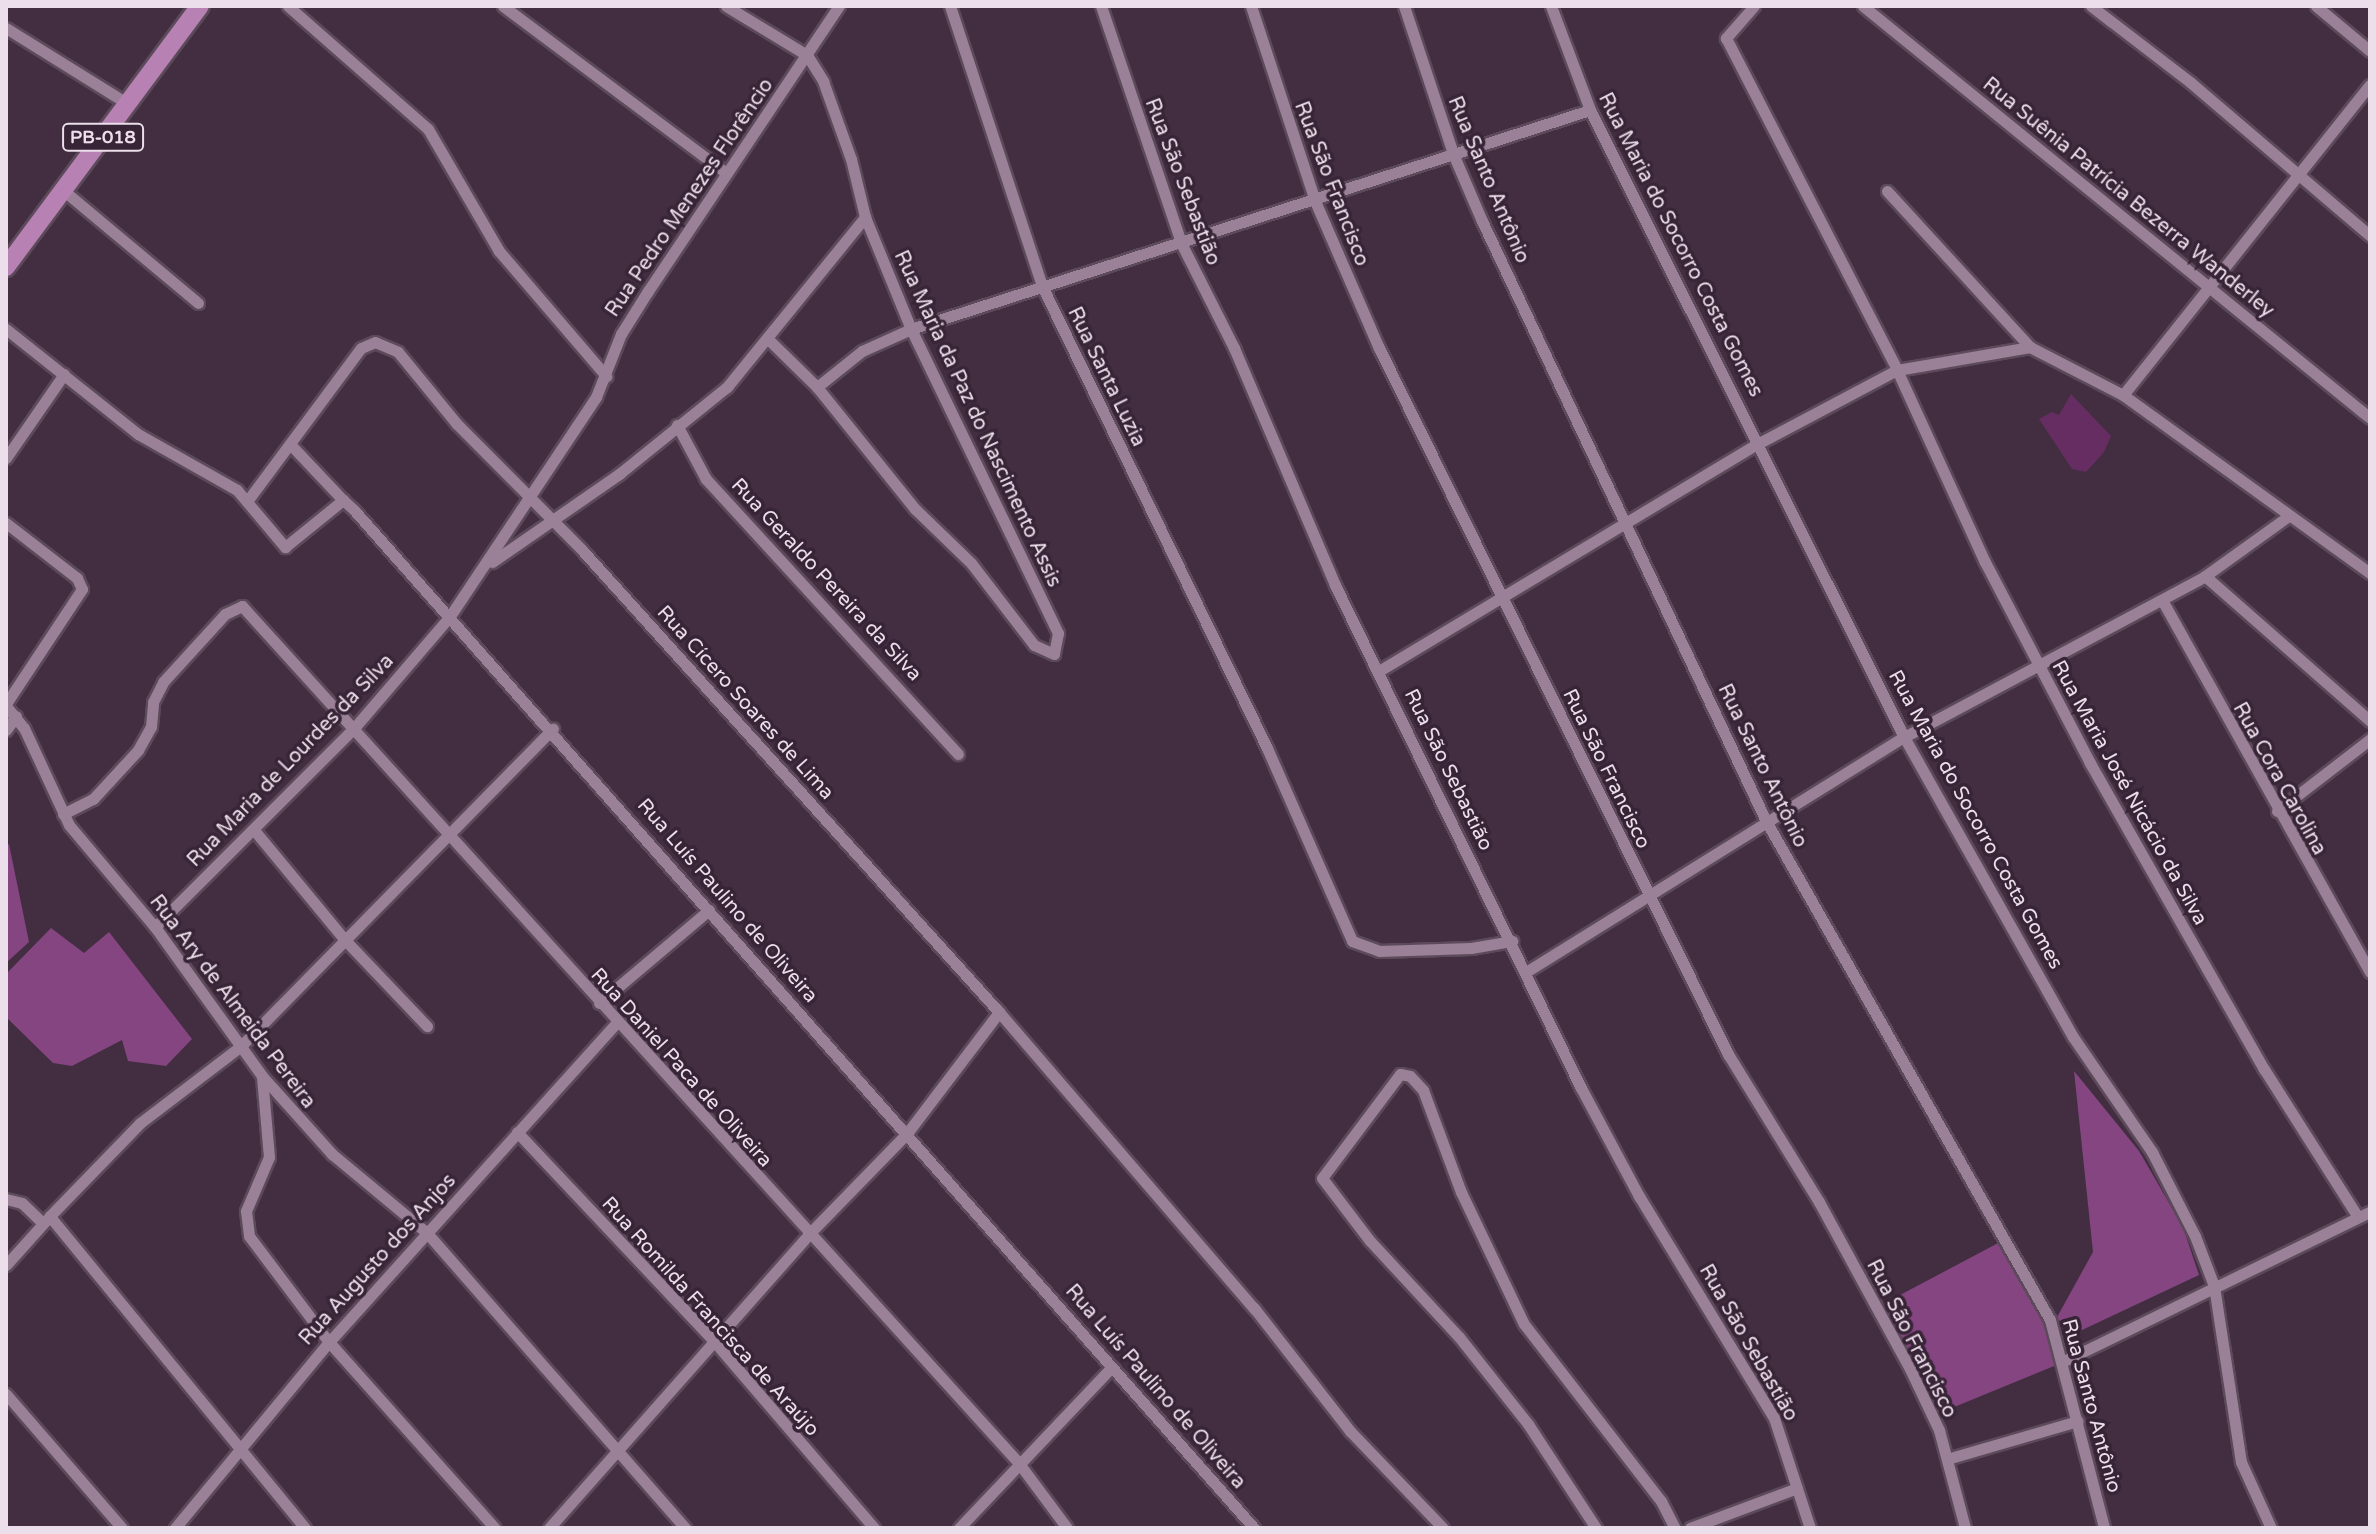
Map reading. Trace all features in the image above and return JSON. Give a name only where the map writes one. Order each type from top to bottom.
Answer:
[{"type":"main road","name":"PB-018","points":[[6,267],[200,6]]},
{"type":"street","points":[[288,6],[428,129],[499,251],[606,376]]},
{"type":"street","points":[[503,6],[726,173]]},
{"type":"street","points":[[726,6],[807,55]]},
{"type":"street","name":"Rua Pedro Menezes Florêncio","points":[[450,616],[532,500],[606,376],[629,320],[839,6]]},
{"type":"street","name":"Rua Santa Luzia","points":[[950,6],[1042,286],[1267,748],[1352,941],[1379,951],[1471,948],[1512,941]]},
{"type":"street","name":"Rua São Sebastião","points":[[1101,6],[1181,243],[1234,348],[1335,585],[1639,1196],[1767,1404],[1810,1528]]},
{"type":"street","name":"Rua São Francisco","points":[[1251,6],[1315,201],[1501,598],[1728,1054],[1896,1341],[1939,1430],[1965,1528]]},
{"type":"street","name":"Rua Santo Antônio","points":[[1404,6],[1454,156],[1766,821],[1886,1037],[1986,1202],[2050,1320],[2064,1361],[2104,1528]]},
{"type":"street","name":"Rua Maria do Socorro Costa Gomes","points":[[1551,6],[1590,110],[1904,737],[2079,1047],[2152,1152],[2203,1252],[2214,1286],[2241,1462],[2271,1528]]},
{"type":"street","name":"Rua Maria José Nicácio da Silva","points":[[1754,6],[1726,38],[1897,370],[2038,667],[2264,1069],[2358,1217]]},
{"type":"street","name":"Rua Suênia Patrícia Bezerra Wanderley","points":[[1863,6],[2370,418]]},
{"type":"street","points":[[2091,6],[2190,82],[2370,236]]},
{"type":"street","points":[[2316,6],[2370,51]]},
{"type":"street","points":[[6,28],[128,104]]},
{"type":"street","name":"Rua Maria da Paz do Nascimento Assis","points":[[807,55],[839,123],[865,217],[911,329],[1058,633],[1057,651],[1044,654],[971,563],[905,497],[817,387]]},
{"type":"street","points":[[2123,395],[2370,85]]},
{"type":"street","points":[[769,340],[817,387],[850,358],[911,329],[1590,110]]},
{"type":"street","points":[[63,190],[198,303]]},
{"type":"street","points":[[1887,191],[2030,347],[2123,395],[2287,517],[2370,573]]},
{"type":"street","points":[[485,567],[727,387],[769,340],[865,217]]},
{"type":"street","points":[[6,329],[138,434],[248,500],[285,547],[343,500]]},
{"type":"street","name":"Rua Cícero Soares de Lima","points":[[248,500],[361,348],[382,343],[408,361],[457,424],[552,520],[999,1012],[1210,1258],[1350,1431],[1443,1528]]},
{"type":"street","points":[[1379,671],[1759,443],[1897,370],[2030,347]]},
{"type":"street","points":[[6,458],[64,374]]},
{"type":"street","name":"Rua Geraldo Pereira da Silva","points":[[677,425],[706,479],[958,754]]},
{"type":"street","name":"Rua Luís Paulino de Oliveira","points":[[290,444],[553,729],[1254,1528]]},
{"type":"street","points":[[1526,972],[1647,892],[1904,737],[2205,576],[2287,517]]},
{"type":"street","points":[[6,523],[77,578],[82,589],[6,705]]},
{"type":"street","points":[[2205,576],[2370,721]]},
{"type":"street","name":"Rua Cora Carolina","points":[[2162,600],[2277,811],[2370,972]]},
{"type":"street","name":"Rua Daniel Paca de Oliveira","points":[[63,814],[88,803],[138,750],[151,727],[153,702],[163,682],[231,608],[242,606],[265,635],[355,727],[446,834],[808,1235],[1018,1462],[1067,1528]]},
{"type":"street","name":"Rua Maria de Lourdes da Silva","points":[[155,927],[355,727],[450,616]]},
{"type":"street","name":"Rua Ary de Almeida Pereira","points":[[6,705],[16,716],[63,814],[155,927],[262,1076],[332,1154],[427,1233],[685,1528]]},
{"type":"street","points":[[6,730],[16,716]]},
{"type":"street","points":[[6,1265],[46,1219],[140,1123],[241,1046],[446,834],[553,729]]},
{"type":"street","points":[[2277,811],[2370,739]]},
{"type":"street","points":[[254,830],[345,940],[427,1026]]},
{"type":"street","points":[[599,1003],[709,910]]},
{"type":"street","points":[[549,1528],[808,1235],[908,1132],[999,1012]]},
{"type":"street","name":"Rua Augusto dos Anjos","points":[[175,1528],[329,1342],[616,1023]]},
{"type":"street","points":[[1596,1528],[1519,1414],[1459,1337],[1370,1241],[1322,1178],[1400,1074],[1410,1076],[1423,1090],[1461,1192],[1524,1324],[1661,1501],[1675,1528]]},
{"type":"street","points":[[262,1076],[269,1157],[246,1211],[246,1229],[329,1342],[495,1528]]},
{"type":"street","name":"Rua Romilda Francisca de Araújo","points":[[517,1132],[713,1340],[874,1528]]},
{"type":"street","points":[[6,1199],[22,1203],[46,1219],[241,1445],[305,1528]]},
{"type":"street","points":[[2064,1361],[2370,1212]]},
{"type":"street","points":[[959,1528],[1018,1462],[1112,1367]]},
{"type":"street","points":[[6,1394],[122,1528]]},
{"type":"street","points":[[1947,1459],[2078,1421]]},
{"type":"street","points":[[1690,1528],[1797,1488]]},
{"type":"shaded area","points":[[2071,394],[2111,436],[2104,452],[2086,472],[2072,469],[2039,419],[2052,412],[2059,415]]},
{"type":"shaded area","points":[[9,844],[29,942],[6,963],[6,846]]},
{"type":"shaded area","points":[[51,928],[84,953],[109,932],[192,1039],[166,1066],[128,1061],[122,1040],[72,1066],[53,1063],[6,1017],[8,972]]},
{"type":"shaded area","points":[[2074,1071],[2139,1151],[2183,1227],[2199,1275],[2082,1330],[2056,1319],[2093,1252]]},
{"type":"shaded area","points":[[2002,1241],[2045,1322],[2059,1364],[1942,1412],[1883,1304]]}]
